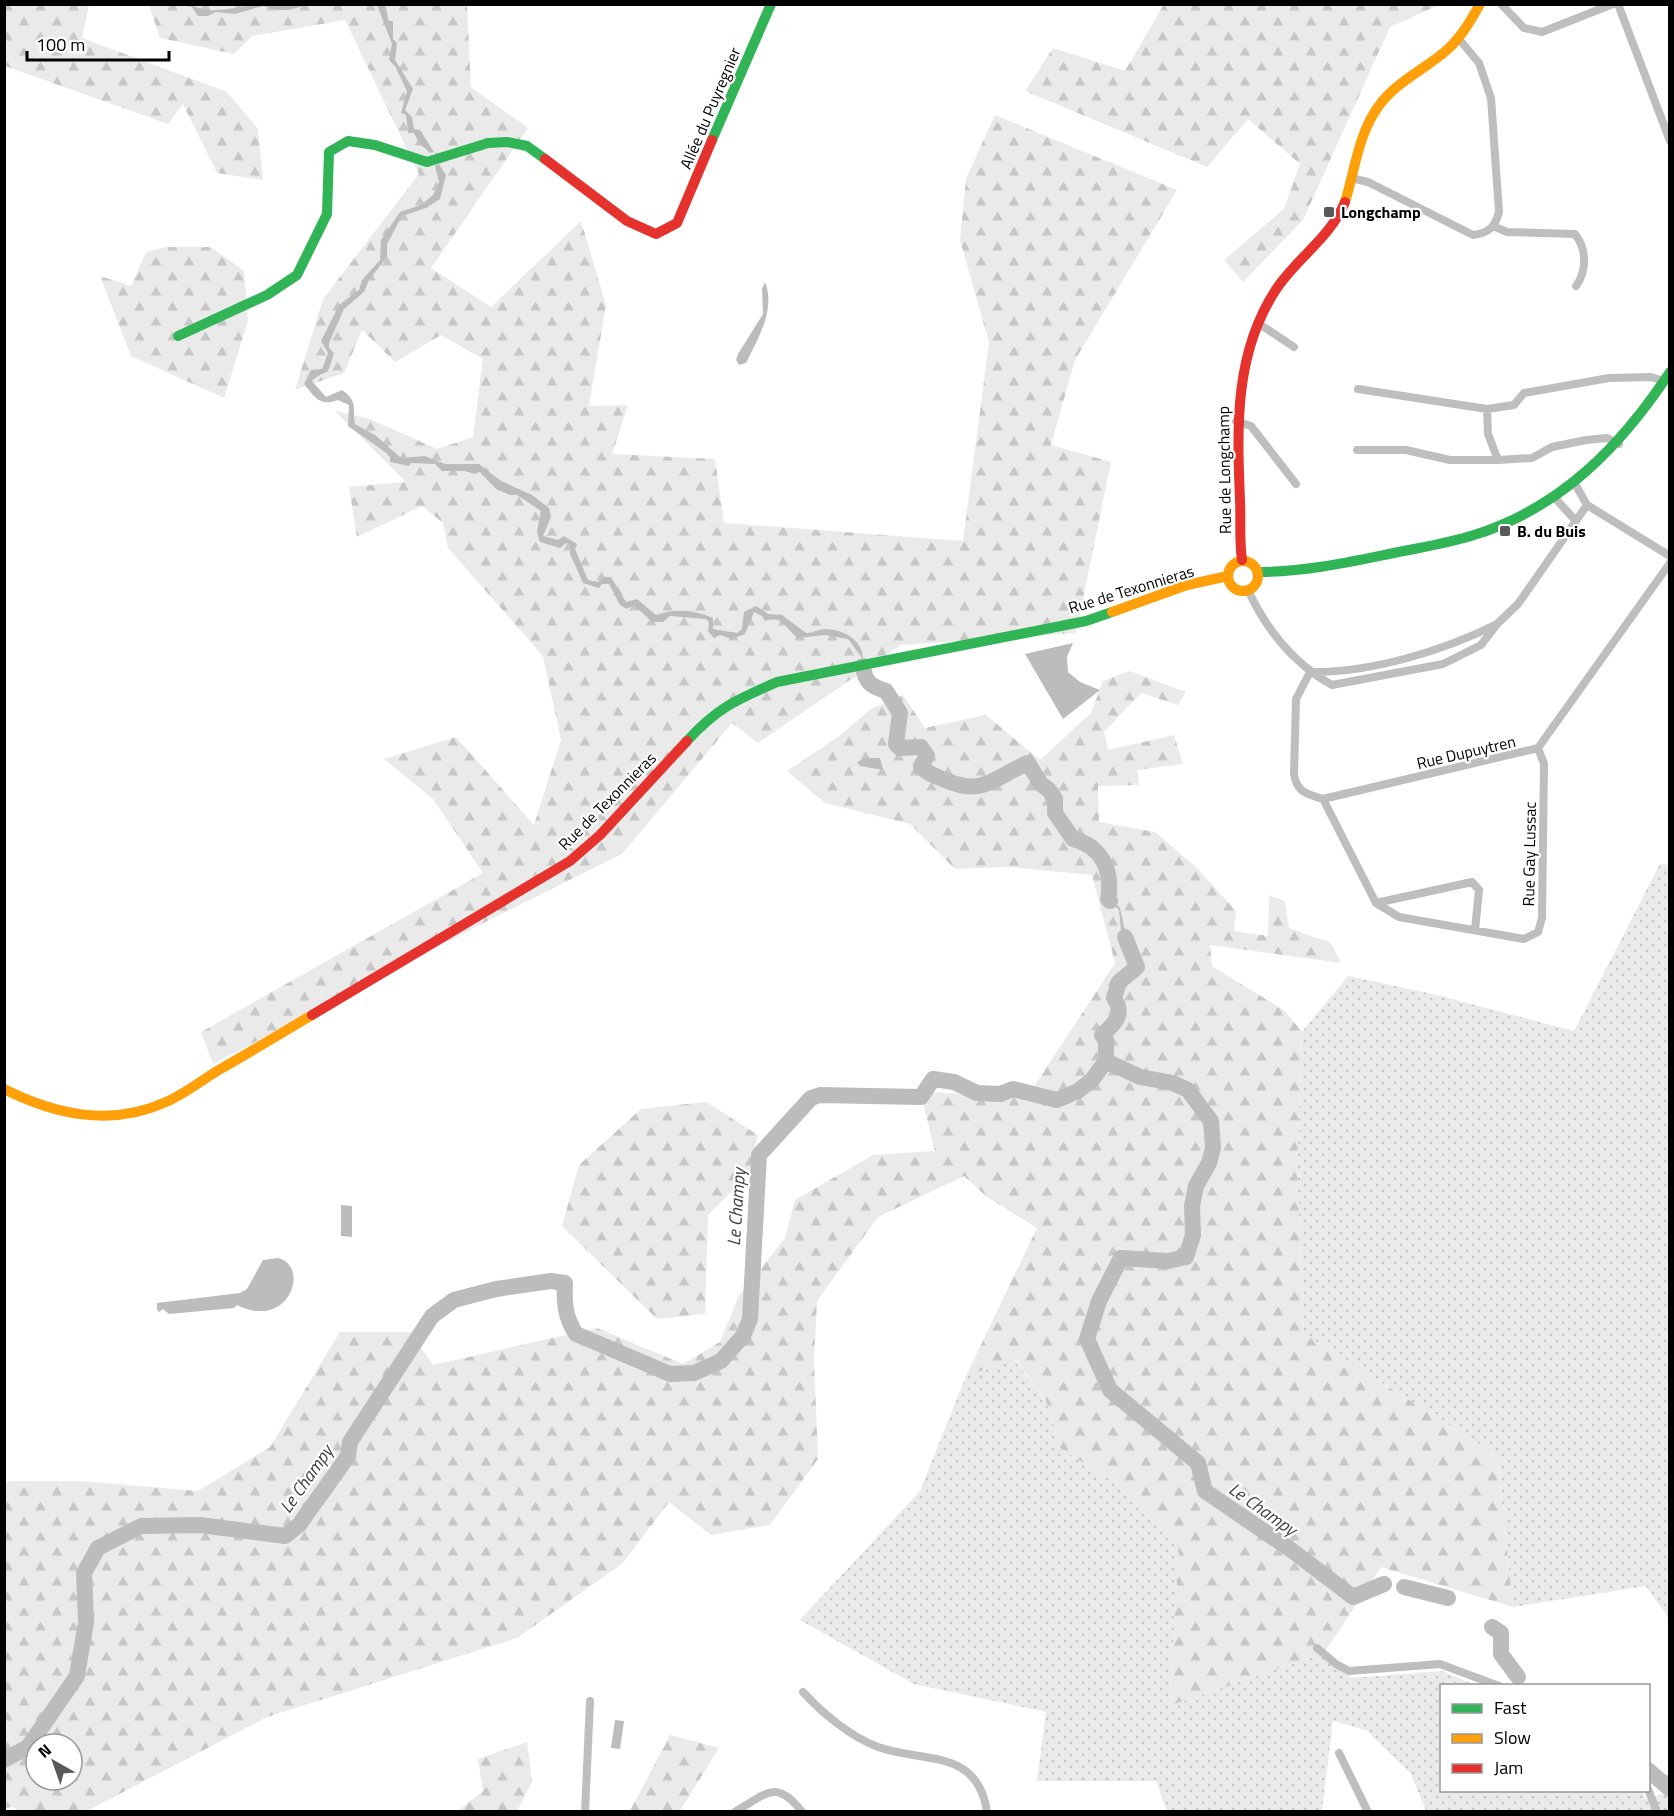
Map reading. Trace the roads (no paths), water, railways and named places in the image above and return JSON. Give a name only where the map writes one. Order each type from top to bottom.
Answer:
[{"type":"main road","name":"Allée du Puyregnier","points":[[178,336],[267,295],[297,275],[327,214],[329,152],[348,141],[375,145],[427,162],[488,143],[507,142],[527,146],[627,221],[656,234],[677,223],[771,4]]},
{"type":"main road","name":"Rue de Longchamp","points":[[1242,560],[1236,421],[1242,372],[1258,323],[1277,288],[1301,259],[1328,233],[1339,215],[1366,124],[1377,108],[1403,80],[1459,39],[1480,4]]},
{"type":"main road","points":[[1258,572],[1286,573],[1324,567],[1455,540],[1486,531],[1554,497],[1619,444],[1667,377]]},
{"type":"main road","points":[[1242,560],[1252,563],[1258,572],[1257,583],[1248,590],[1234,588],[1228,576],[1232,566],[1242,560]]},
{"type":"main road","name":"Rue de Texonnieras","points":[[4,1089],[45,1109],[73,1115],[121,1115],[166,1102],[570,861],[600,835],[710,716],[740,698],[777,682],[863,663],[1086,621],[1187,585],[1228,576]]},
{"type":"street","points":[[1501,4],[1524,28],[1542,32],[1613,4]]},
{"type":"street","points":[[1618,4],[1670,141]]},
{"type":"street","points":[[1351,178],[1368,182],[1473,235],[1483,234],[1493,226],[1499,212],[1491,98],[1479,63],[1459,39]]},
{"type":"street","points":[[1493,226],[1507,232],[1575,234],[1584,245],[1583,276],[1576,286]]},
{"type":"street","points":[[1258,323],[1294,347]]},
{"type":"street","points":[[1358,389],[1487,409],[1514,405],[1524,393],[1609,378],[1667,377]]},
{"type":"street","points":[[1487,409],[1488,434],[1498,460]]},
{"type":"street","points":[[1236,421],[1251,426],[1296,484]]},
{"type":"street","points":[[1357,450],[1406,450],[1450,460],[1498,460],[1532,458],[1552,447],[1586,440],[1606,438],[1619,444]]},
{"type":"street","points":[[1574,482],[1587,505],[1670,556]]},
{"type":"street","points":[[1554,497],[1575,521]]},
{"type":"street","points":[[1248,590],[1278,640],[1310,672],[1332,685],[1443,664],[1481,645],[1497,624],[1518,604],[1587,505]]},
{"type":"street","name":"Rue Dupuytren","points":[[1323,799],[1538,748],[1670,563]]},
{"type":"street","points":[[1310,672],[1331,672],[1431,652],[1497,624]]},
{"type":"street","points":[[1310,672],[1296,699],[1295,784],[1302,793],[1323,799],[1376,903],[1472,882],[1479,891],[1475,930]]},
{"type":"street","name":"Rue Gay Lussac","points":[[1376,903],[1399,917],[1524,939],[1538,932],[1542,918],[1544,764],[1538,748]]},
{"type":"street","points":[[1317,1648],[1336,1664],[1349,1671],[1440,1664],[1494,1684]]},
{"type":"street","points":[[803,1692],[822,1714],[877,1747],[950,1762],[963,1769],[984,1793],[987,1812]]},
{"type":"street","points":[[585,1812],[590,1701]]},
{"type":"street","points":[[1339,1753],[1368,1812]]},
{"type":"street","points":[[735,1812],[767,1794],[778,1791],[790,1796],[802,1812]]},
{"type":"street","points":[[1649,1792],[1657,1812]]},
{"type":"waterway","points":[[863,666],[869,683],[886,691],[900,713],[896,744],[900,748],[921,747],[927,756],[921,766],[929,773],[958,785],[979,786],[1028,763],[1041,784],[1055,799],[1055,813],[1073,839],[1091,847],[1103,861],[1109,879],[1108,899],[1110,901]]},
{"type":"waterway","points":[[1106,1061],[1106,1040],[1102,1035],[1117,1018],[1119,1009],[1114,998],[1119,982],[1137,967],[1125,937]]},
{"type":"waterway","name":"Le Champy","points":[[4,1760],[28,1747],[77,1676],[86,1622],[84,1573],[98,1548],[141,1526],[200,1525],[285,1536],[299,1525],[348,1456],[350,1442],[432,1316],[454,1300],[496,1289],[551,1281],[565,1283],[566,1310],[576,1334],[670,1374],[694,1373],[721,1361],[743,1336],[750,1319],[759,1155],[811,1098],[820,1095],[921,1097],[933,1079],[954,1082],[977,1093],[1000,1094],[1013,1089],[1057,1100],[1078,1091],[1092,1080],[1106,1061],[1140,1077],[1173,1083],[1188,1090],[1211,1121],[1213,1148],[1209,1163],[1196,1186],[1192,1206],[1193,1235],[1186,1257],[1168,1261],[1121,1258],[1099,1301],[1087,1339],[1110,1390],[1198,1463],[1205,1491],[1290,1549],[1353,1597],[1384,1584]]},
{"type":"waterway","name":"Le Champy","points":[[1404,1587],[1448,1598]]},
{"type":"waterway","name":"Le Champy","points":[[1492,1627],[1501,1633],[1501,1654],[1518,1677]]},
{"type":"waterway","name":"Le Champy","points":[[1650,1772],[1670,1789]]},
{"type":"waterway","points":[[1654,1775],[1670,1777]]},
{"type":"place","name":"Longchamp","points":[[1329,212]]},
{"type":"place","name":"B. du Buis","points":[[1505,531]]}]
